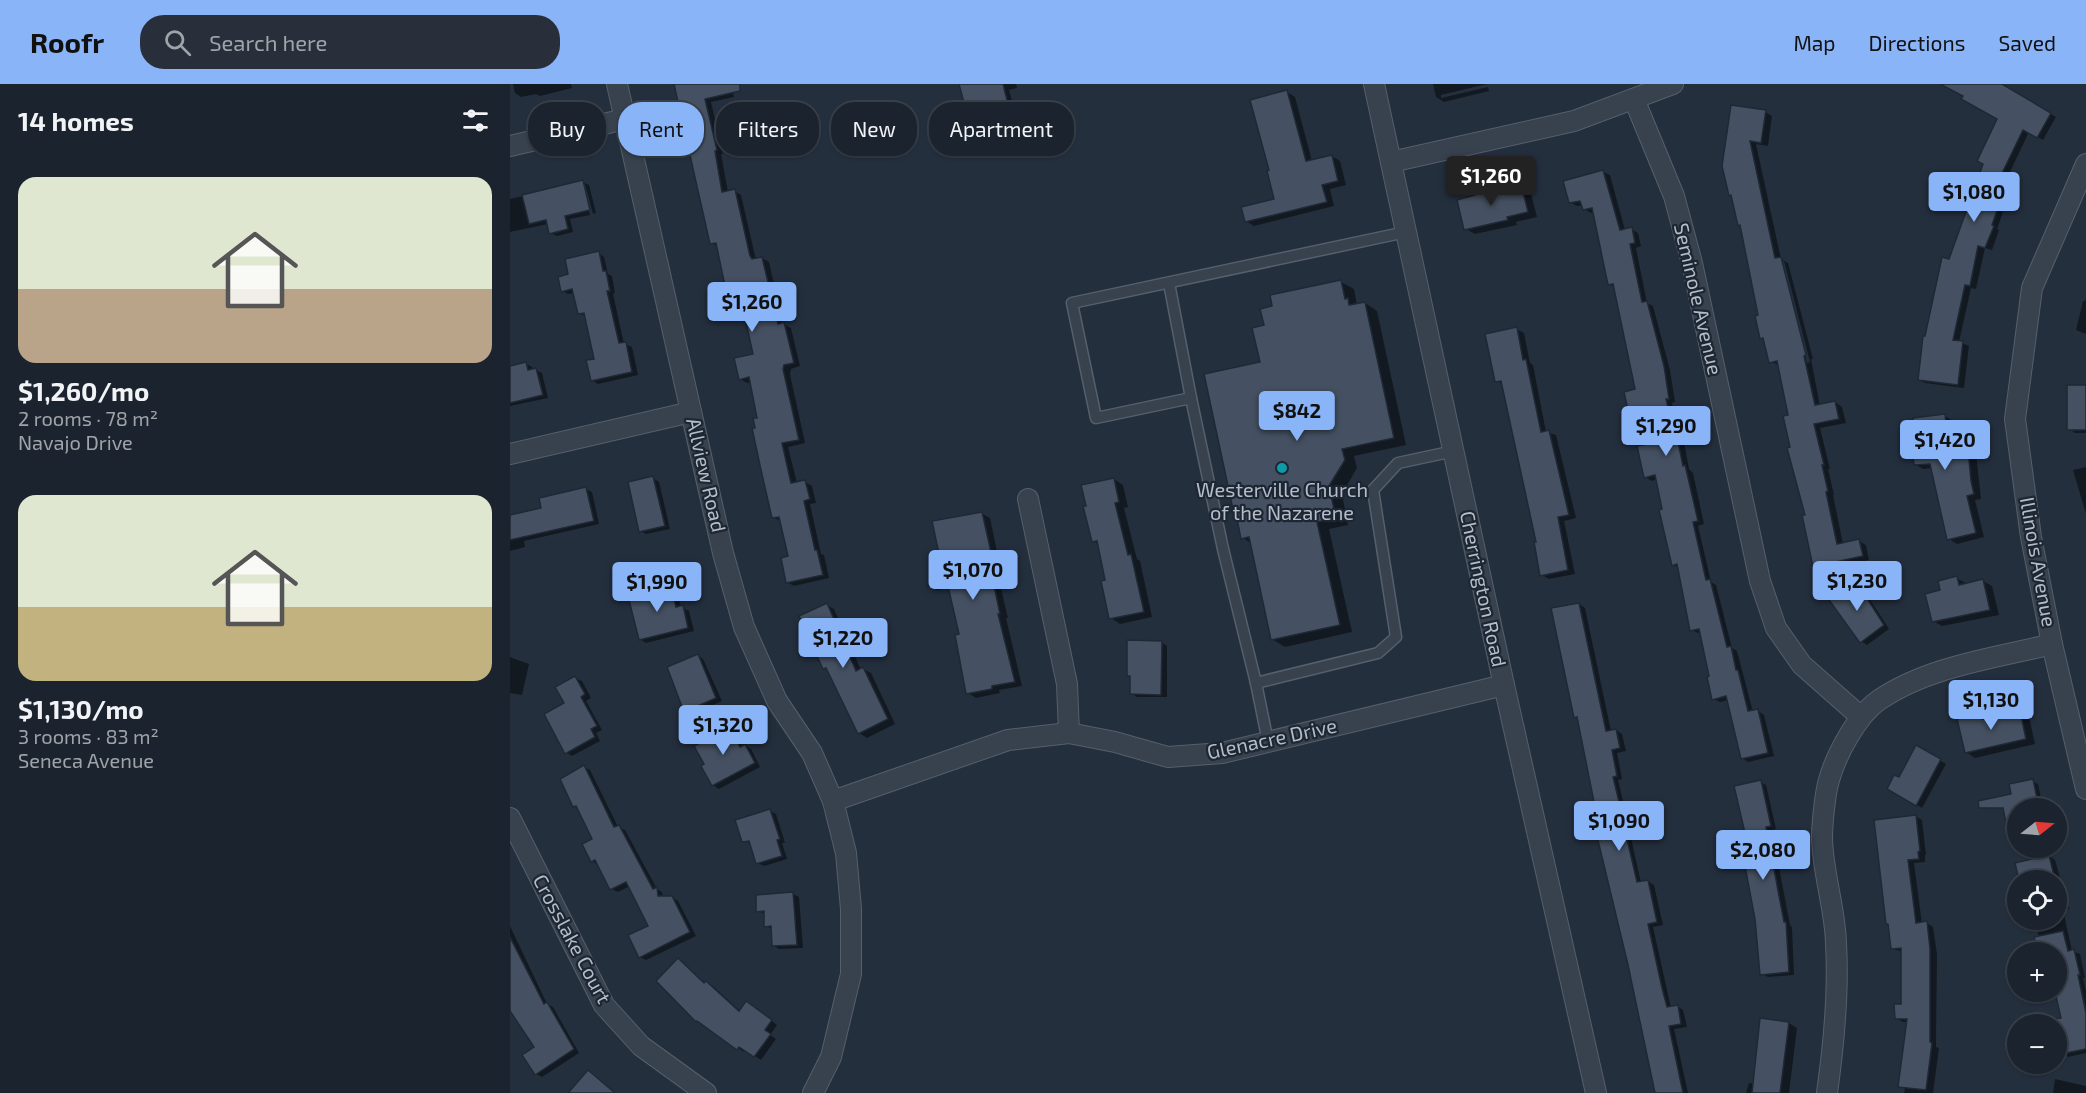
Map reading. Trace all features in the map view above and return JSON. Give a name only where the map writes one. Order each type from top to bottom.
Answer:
[{"type":"street","name":"Allview Road","points":[[617,84],[621,102]]},
{"type":"street","name":"Cherrington Road","points":[[1374,84],[1504,685],[1596,1093]]},
{"type":"street","points":[[1391,162],[1574,121],[1673,84]]},
{"type":"street","name":"Seminole Avenue","points":[[1634,99],[1674,196],[1692,263],[1760,581],[1776,628],[1802,664],[1861,717]]},
{"type":"street","points":[[510,146],[618,121]]},
{"type":"street","name":"Allview Road","points":[[633,156],[723,553],[744,627],[777,701],[812,753],[833,801],[846,853],[851,974],[831,1058],[813,1093]]},
{"type":"street","name":"Illinois Avenue","points":[[2086,164],[2032,288],[2015,419],[2031,537],[2052,644],[2086,789]]},
{"type":"street","points":[[510,454],[691,412]]},
{"type":"street","points":[[1028,498],[1067,684],[1069,733]]},
{"type":"street","points":[[1827,1093],[1836,1023],[1836,942],[1822,839],[1829,780],[1844,745],[1861,717],[1878,700],[1916,681],[1953,668],[2052,644]]},
{"type":"street","name":"Glenacre Drive","points":[[833,801],[1008,740],[1069,733],[1115,742],[1168,757],[1222,753],[1504,685]]},
{"type":"street","name":"Crosslake Court","points":[[510,818],[604,1005],[640,1046],[706,1093]]},
{"type":"lane","points":[[1191,398],[1096,418],[1072,303],[1406,232]]},
{"type":"lane","points":[[1169,283],[1223,549],[1268,742]]},
{"type":"lane","points":[[1256,683],[1378,653],[1396,637],[1373,490],[1398,463],[1454,451]]},
{"type":"building","points":[[674,84],[740,84],[740,91],[705,99],[716,146],[722,192],[735,189],[750,256],[752,259],[762,257],[778,324],[784,322],[794,363],[784,365],[783,369],[799,440],[782,443],[791,483],[805,480],[810,499],[804,501],[823,575],[786,583],[781,558],[788,556],[779,517],[772,518],[761,470],[752,428],[755,428],[753,418],[757,418],[749,377],[739,380],[734,358],[753,354],[742,305],[723,309],[718,288],[725,286],[716,243],[710,244],[690,156],[704,156],[704,102],[678,102]]},
{"type":"building","points":[[959,84],[1003,84],[1008,102],[964,102]]},
{"type":"building","points":[[1940,84],[2002,84],[2051,113],[2037,138],[2023,130],[1991,196],[1999,199],[1992,225],[1994,226],[1985,248],[1978,246],[1970,286],[1965,285],[1953,340],[1963,341],[1958,385],[1918,380],[1923,336],[1925,336],[1942,257],[1949,259],[1983,164],[1977,161],[1997,119],[1961,99],[1963,96]]},
{"type":"building","points":[[1287,90],[1306,161],[1332,155],[1338,181],[1322,185],[1327,202],[1245,222],[1241,207],[1274,199],[1267,171],[1269,170],[1250,100]]},
{"type":"building","points":[[1731,105],[1766,110],[1761,143],[1750,141],[1775,258],[1781,257],[1806,355],[1804,356],[1815,405],[1835,401],[1839,419],[1814,424],[1824,465],[1822,465],[1828,491],[1826,492],[1837,544],[1859,539],[1863,556],[1813,567],[1802,515],[1805,515],[1787,448],[1790,447],[1783,416],[1788,415],[1777,361],[1769,363],[1763,338],[1760,339],[1755,316],[1758,315],[1740,225],[1738,226],[1722,166]]},
{"type":"building","points":[[1603,170],[1620,230],[1632,227],[1635,243],[1630,244],[1642,302],[1647,301],[1664,366],[1669,399],[1666,399],[1698,521],[1693,522],[1706,580],[1710,579],[1727,647],[1731,646],[1748,711],[1758,709],[1768,753],[1741,759],[1726,696],[1712,700],[1699,629],[1690,631],[1677,564],[1672,566],[1659,510],[1662,509],[1655,475],[1644,478],[1637,446],[1648,444],[1640,407],[1628,410],[1624,392],[1635,389],[1613,284],[1608,285],[1592,208],[1583,210],[1580,201],[1569,203],[1563,181]]},
{"type":"building","points":[[583,180],[590,210],[565,216],[568,229],[549,234],[546,220],[529,224],[522,195]]},
{"type":"building","points":[[1522,187],[1528,212],[1507,217],[1508,220],[1464,230],[1457,200],[1500,188],[1501,192]]},
{"type":"building","points":[[599,251],[603,271],[606,271],[610,291],[607,291],[619,343],[626,342],[632,372],[591,381],[586,360],[594,359],[584,313],[578,314],[572,289],[561,292],[558,277],[568,274],[565,259]]},
{"type":"building","name":"Westerville Church of the Nazarene","points":[[1341,280],[1345,299],[1348,298],[1349,305],[1365,302],[1394,438],[1342,449],[1345,460],[1329,486],[1336,518],[1317,522],[1340,625],[1271,640],[1249,537],[1241,539],[1236,514],[1234,514],[1204,374],[1260,362],[1252,328],[1264,325],[1260,309],[1272,306],[1270,295]]},
{"type":"building","points":[[1517,327],[1541,432],[1549,430],[1569,515],[1558,517],[1568,570],[1540,576],[1534,542],[1536,542],[1501,381],[1495,382],[1485,334]]},
{"type":"building","points":[[526,362],[528,370],[536,368],[543,395],[510,403],[510,366]]},
{"type":"building","points":[[2067,385],[2086,385],[2086,430],[2067,430]]},
{"type":"building","points":[[1945,414],[1948,440],[1967,438],[1974,494],[1967,496],[1976,533],[1947,540],[1930,464],[1914,465],[1911,437],[1904,438],[1902,422],[1913,420],[1913,418]]},
{"type":"building","points":[[653,476],[665,526],[639,532],[628,482]]},
{"type":"building","points":[[1114,478],[1119,502],[1115,503],[1128,555],[1131,554],[1144,612],[1109,619],[1101,581],[1105,580],[1097,541],[1092,542],[1083,506],[1086,506],[1081,485]]},
{"type":"building","points":[[586,487],[594,521],[510,540],[510,515],[541,508],[539,498]]},
{"type":"building","points":[[982,512],[993,561],[989,562],[1000,614],[998,614],[1015,682],[966,694],[955,635],[959,634],[947,582],[927,586],[941,563],[932,521]]},
{"type":"building","points":[[1957,576],[1959,585],[1983,579],[1990,610],[1932,622],[1925,594],[1940,590],[1938,581]]},
{"type":"building","points":[[1856,581],[1884,625],[1860,643],[1829,600]]},
{"type":"building","points":[[671,586],[676,607],[683,605],[688,628],[639,640],[628,596]]},
{"type":"building","points":[[827,603],[856,671],[863,667],[888,719],[858,734],[826,668],[823,669],[816,654],[813,656],[804,637],[808,635],[799,616]]},
{"type":"building","points":[[1579,603],[1606,731],[1616,729],[1620,748],[1612,750],[1617,776],[1613,777],[1622,814],[1629,812],[1634,833],[1626,835],[1637,882],[1648,880],[1657,922],[1648,924],[1662,988],[1667,1007],[1678,1005],[1681,1024],[1669,1026],[1683,1093],[1655,1093],[1628,965],[1589,803],[1594,802],[1551,608]]},
{"type":"building","points":[[1127,640],[1162,641],[1161,695],[1130,694],[1130,676],[1127,676]]},
{"type":"building","points":[[698,654],[716,698],[684,712],[667,667]]},
{"type":"building","points":[[575,676],[585,694],[581,697],[597,726],[591,729],[595,737],[565,754],[544,714],[564,703],[555,687]]},
{"type":"building","points":[[2020,710],[2026,739],[1965,753],[1957,719],[1980,713],[1982,719]]},
{"type":"building","points":[[730,727],[740,747],[745,744],[755,763],[712,786],[701,766],[704,764],[694,746]]},
{"type":"building","points":[[1916,745],[1941,759],[1916,806],[1887,789],[1894,775],[1899,777]]},
{"type":"building","points":[[584,765],[614,827],[619,825],[653,889],[657,887],[658,896],[672,896],[690,932],[639,958],[628,935],[648,926],[626,882],[610,890],[595,860],[591,862],[582,844],[592,839],[560,779]]},
{"type":"building","points":[[2033,779],[2037,798],[2007,798],[2007,828],[2003,808],[1979,808],[1978,801],[2011,794],[2009,784]]},
{"type":"building","points":[[1761,780],[1771,826],[1766,827],[1784,922],[1786,922],[1789,972],[1760,975],[1755,919],[1744,861],[1751,859],[1734,786]]},
{"type":"building","points":[[770,809],[780,839],[777,840],[782,856],[756,864],[749,841],[742,842],[735,820]]},
{"type":"building","points":[[1916,815],[1919,859],[1908,860],[1916,923],[1927,921],[1930,949],[1930,1042],[1932,1043],[1926,1090],[1898,1087],[1907,1019],[1895,1019],[1894,1004],[1901,1004],[1901,948],[1891,949],[1874,820]]},
{"type":"building","points":[[2036,858],[2050,858],[2053,870],[2017,870],[2015,863]]},
{"type":"building","points":[[793,892],[797,945],[772,946],[771,926],[764,927],[764,911],[756,912],[756,895]]},
{"type":"building","points":[[2063,931],[2066,942],[2035,942],[2034,937]]},
{"type":"building","points":[[510,937],[544,1004],[547,1002],[574,1049],[535,1075],[522,1055],[534,1047],[510,1011]]},
{"type":"building","points":[[2067,947],[2068,951],[2074,949],[2080,975],[2078,975],[2086,1013],[2086,1049],[2067,1053],[2067,1014],[2060,1014],[2057,1002],[2067,1002]]},
{"type":"building","points":[[678,958],[704,983],[706,981],[739,1011],[746,1001],[772,1020],[765,1030],[771,1034],[754,1057],[739,1047],[737,1050],[696,1022],[656,981]]},
{"type":"building","points":[[1760,1018],[1789,1022],[1780,1093],[1752,1093]]},
{"type":"building","points":[[588,1070],[615,1093],[568,1093]]},
{"type":"place","name":"Westerville Church of the Nazarene","points":[[1282,468]]}]
